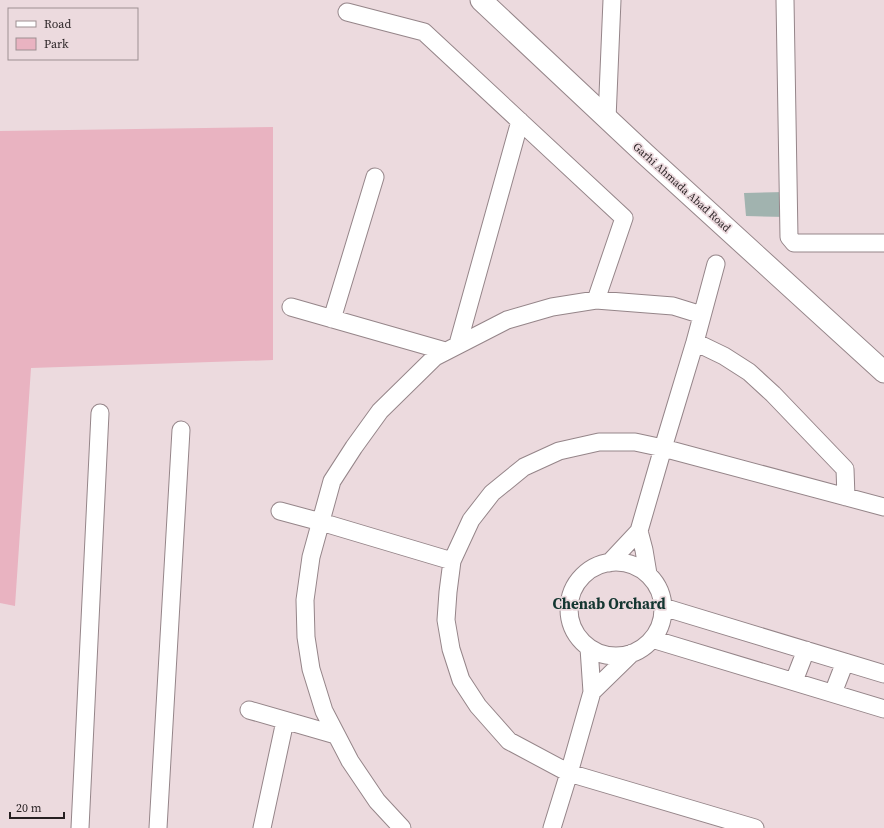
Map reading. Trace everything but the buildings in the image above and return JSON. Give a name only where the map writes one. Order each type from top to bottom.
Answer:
[{"type":"street","name":"Garhi Ahmada Abad Road","points":[[481,0],[607,119],[884,372]]},
{"type":"street","points":[[607,119],[612,0]]},
{"type":"street","points":[[785,0],[789,237],[794,243],[884,243]]},
{"type":"street","points":[[347,12],[424,32],[624,218],[596,300]]},
{"type":"street","points":[[452,348],[520,121]]},
{"type":"street","points":[[332,319],[375,177]]},
{"type":"street","points":[[632,653],[618,656],[603,654],[589,648],[576,634],[570,617],[570,598],[578,581],[592,569],[609,562],[639,531],[695,342],[716,264]]},
{"type":"street","points":[[402,828],[377,801],[350,762],[324,711],[311,670],[306,637],[305,600],[311,557],[332,481],[380,411],[435,357],[507,320],[552,307],[596,300],[673,306],[702,316]]},
{"type":"street","points":[[291,307],[332,319],[452,348]]},
{"type":"street","points":[[695,342],[724,356],[749,372],[817,439],[846,469],[846,497]]},
{"type":"street","points":[[80,828],[100,413]]},
{"type":"street","points":[[158,828],[181,430]]},
{"type":"street","points":[[755,828],[569,773],[509,741],[478,706],[461,680],[451,649],[446,620],[452,561],[471,520],[492,493],[524,467],[559,451],[599,442],[635,442],[663,448],[884,507]]},
{"type":"street","points":[[280,511],[452,561]]},
{"type":"street","points":[[639,531],[648,574]]},
{"type":"street","points":[[592,692],[632,653],[643,647],[652,639],[662,618],[663,607],[659,589],[648,574],[630,564],[609,562]]},
{"type":"street","points":[[663,607],[884,674]]},
{"type":"street","points":[[652,639],[884,709]]},
{"type":"street","points":[[552,828],[592,692],[589,648]]},
{"type":"street","points":[[794,681],[806,650]]},
{"type":"street","points":[[833,693],[846,662]]},
{"type":"street","points":[[249,710],[336,735]]},
{"type":"street","points":[[262,828],[285,721]]},
{"type":"green space","points":[[273,127],[273,360],[31,368],[15,606],[0,603],[0,131]]},
{"type":"district","name":"Chenab Orchard","points":[[609,604]]}]
